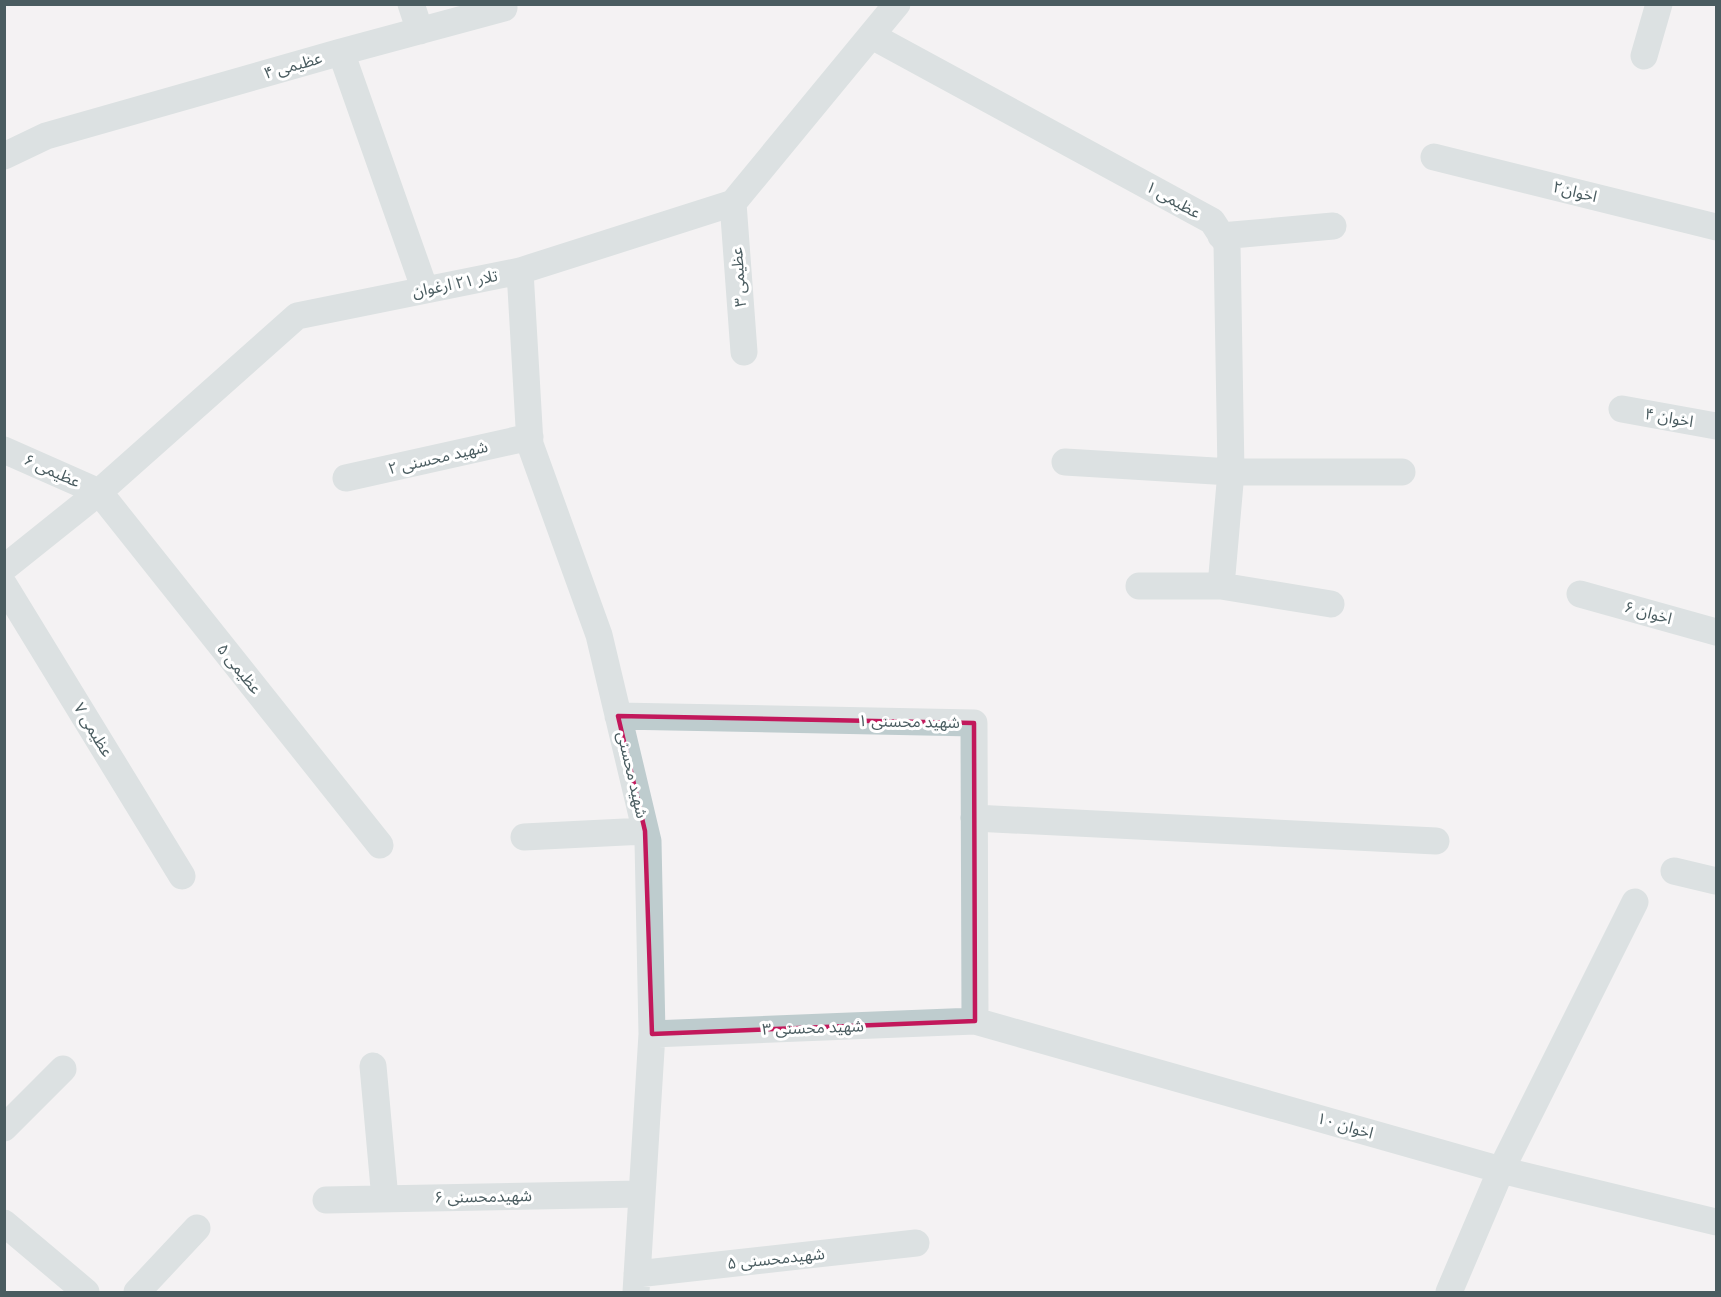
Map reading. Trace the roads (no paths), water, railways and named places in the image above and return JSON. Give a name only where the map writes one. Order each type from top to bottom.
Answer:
[{"type":"street","points":[[411,4],[420,31]]},
{"type":"street","points":[[733,203],[897,4]]},
{"type":"street","points":[[1644,56],[1659,4]]},
{"type":"street","points":[[341,52],[504,8]]},
{"type":"street","name":"عظیمی ۱","points":[[872,36],[1212,221],[1221,236]]},
{"type":"street","name":"عظیمی ۴","points":[[4,156],[46,136],[341,52],[425,290]]},
{"type":"street","name":"اخوان۲","points":[[1434,157],[1716,227]]},
{"type":"street","name":"تلار ۲۱ ارغوان","points":[[4,568],[99,492],[297,316],[520,272],[733,203]]},
{"type":"street","name":"عظیمی ۳","points":[[733,203],[744,352]]},
{"type":"street","points":[[1221,236],[1333,226]]},
{"type":"street","points":[[1221,236],[1227,244],[1231,472],[1221,586]]},
{"type":"street","name":"شهید محسنی","points":[[520,272],[530,437],[599,635],[645,831],[652,1034],[636,1283]]},
{"type":"street","name":"اخوان ۴","points":[[1622,409],[1716,426]]},
{"type":"street","name":"شهید محسنی ۲","points":[[346,478],[530,437]]},
{"type":"street","name":"عظیمی ۶","points":[[4,450],[99,492]]},
{"type":"street","points":[[1065,462],[1231,472],[1402,472]]},
{"type":"street","name":"عظیمی ۵","points":[[99,492],[380,845]]},
{"type":"street","name":"عظیمی ۷","points":[[4,585],[182,876]]},
{"type":"street","points":[[1139,586],[1221,586],[1331,604]]},
{"type":"street","name":"اخوان ۶","points":[[1580,594],[1716,632]]},
{"type":"street","name":"شهید محسنی ۱","points":[[618,716],[974,723],[975,1021]]},
{"type":"street","points":[[974,818],[1436,842]]},
{"type":"street","points":[[524,837],[645,831]]},
{"type":"street","points":[[1674,871],[1716,881]]},
{"type":"street","points":[[1449,1293],[1501,1170],[1635,902]]},
{"type":"street","name":"شهید محسنی ۳","points":[[652,1034],[975,1021]]},
{"type":"street","name":"اخوان ۱۰","points":[[975,1021],[1501,1170],[1716,1222]]},
{"type":"street","points":[[373,1066],[386,1199]]},
{"type":"street","points":[[4,1128],[63,1069]]},
{"type":"street","name":"شهیدمحسنی ۶","points":[[326,1200],[640,1194]]},
{"type":"street","points":[[137,1293],[197,1228]]},
{"type":"street","points":[[10,1236],[86,1293]]},
{"type":"street","name":"شهیدمحسنی ۵","points":[[636,1283],[916,1243]]}]
